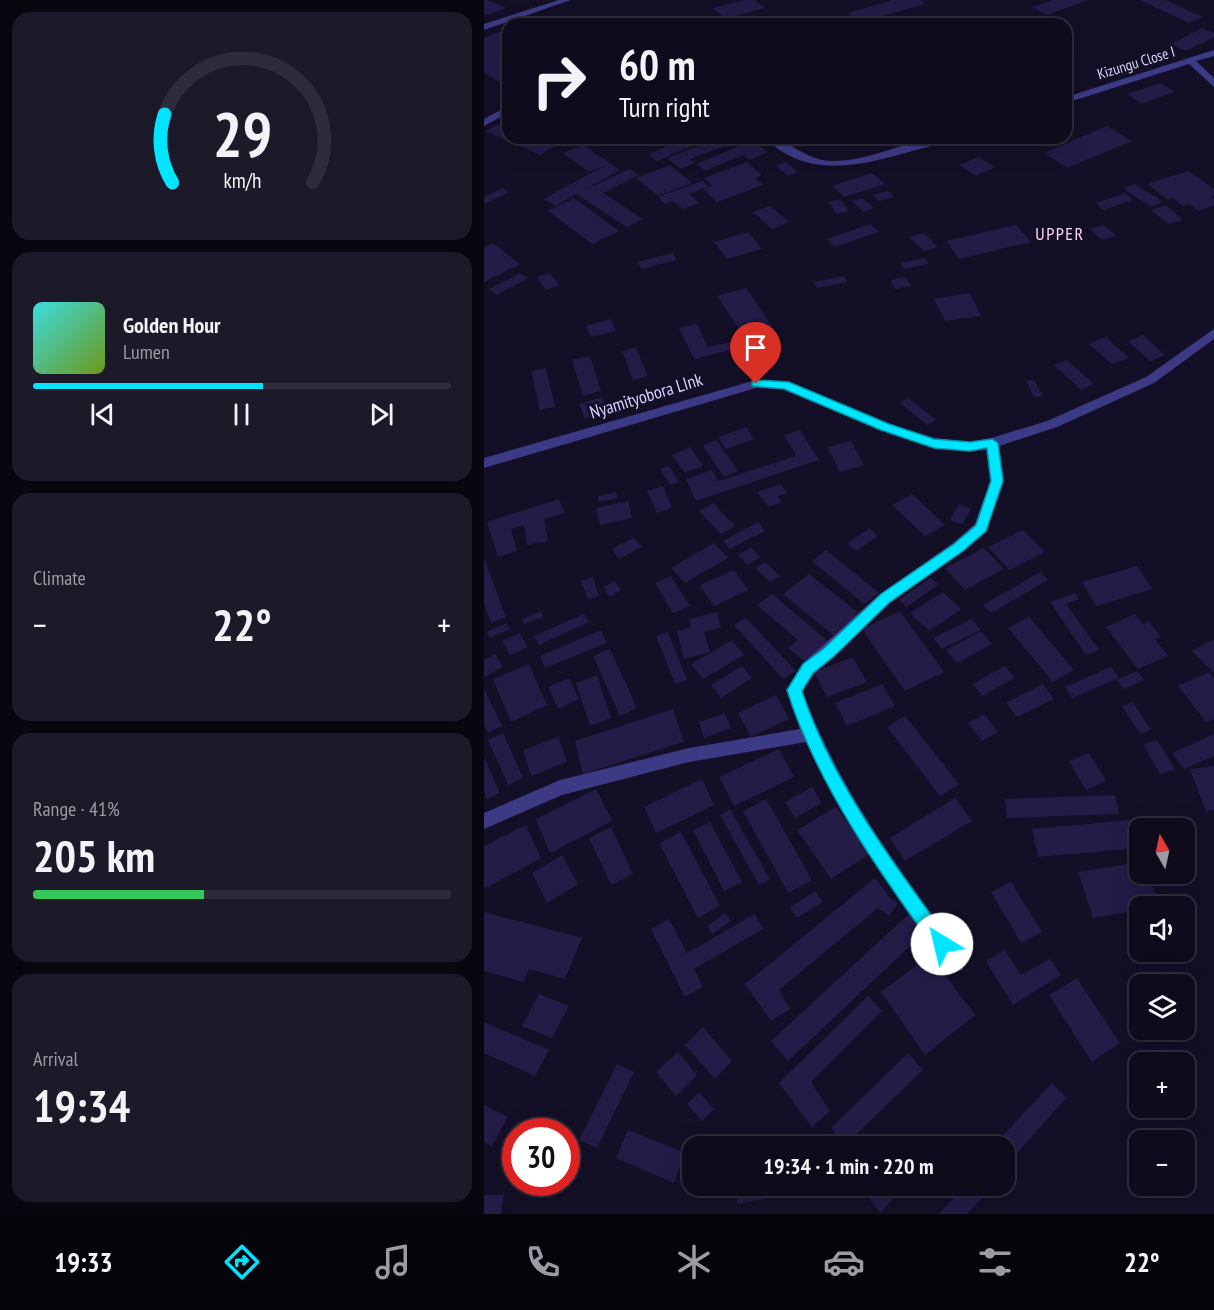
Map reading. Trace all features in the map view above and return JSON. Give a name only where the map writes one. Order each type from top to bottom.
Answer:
[{"type":"street","points":[[512,18],[567,0]]},
{"type":"street","points":[[484,27],[502,21]]},
{"type":"street","name":"Kizungu Close I","points":[[1072,98],[1213,52]]},
{"type":"street","points":[[1191,61],[1213,84]]},
{"type":"street","points":[[484,123],[502,112]]},
{"type":"street","points":[[781,144],[817,163],[854,161],[892,154],[924,144]]},
{"type":"street","name":"Nyamityobora LInk","points":[[484,463],[756,384],[785,385],[819,397],[885,427],[934,443],[970,447],[992,443],[1052,424],[1150,380],[1213,333]]},
{"type":"street","points":[[956,963],[886,869],[823,760],[794,690],[808,669],[885,598],[958,547],[981,527],[997,481],[992,443]]},
{"type":"street","points":[[484,821],[560,788],[690,755],[811,734]]},
{"type":"building","points":[[484,0],[506,8],[488,15],[484,14]]},
{"type":"building","points":[[744,0],[755,0],[765,8],[724,18],[713,8]]},
{"type":"building","points":[[892,0],[921,0],[926,4],[875,18],[854,18],[847,13]]},
{"type":"building","points":[[1053,0],[1088,0],[1047,15],[1032,7]]},
{"type":"building","points":[[1140,0],[1166,0],[1203,17],[1189,23]]},
{"type":"building","points":[[1202,28],[1214,33],[1214,37],[1186,51],[1171,44]]},
{"type":"building","points":[[502,31],[502,84],[484,73],[484,38]]},
{"type":"building","points":[[1161,83],[1175,92],[1141,104],[1127,94]]},
{"type":"building","points":[[502,122],[502,138],[486,131]]},
{"type":"building","points":[[1107,126],[1132,141],[1067,168],[1044,153],[1065,144],[1072,144],[1072,141]]},
{"type":"building","points":[[515,144],[558,144],[540,155]]},
{"type":"building","points":[[664,144],[696,144],[657,161],[648,155],[667,146]]},
{"type":"building","points":[[705,144],[730,144],[690,159],[696,163],[680,169],[667,158]]},
{"type":"building","points":[[745,144],[756,144],[768,152],[750,160],[743,155],[705,171],[696,164]]},
{"type":"building","points":[[583,145],[620,170],[581,192],[629,169],[639,175],[603,193],[643,219],[627,227],[576,194],[556,206],[543,199],[606,165],[589,172],[563,153]]},
{"type":"building","points":[[978,157],[995,167],[976,176],[959,165]]},
{"type":"building","points":[[747,162],[762,175],[755,178],[763,185],[717,202],[703,189],[712,186],[704,178]]},
{"type":"building","points":[[786,162],[798,172],[788,176],[776,166]]},
{"type":"building","points":[[670,165],[692,183],[658,196],[636,178]]},
{"type":"building","points":[[1188,171],[1214,189],[1214,195],[1211,197],[1214,199],[1214,205],[1199,211],[1189,204],[1183,206],[1173,198],[1168,200],[1147,184]]},
{"type":"building","points":[[872,173],[885,184],[844,197],[832,186]]},
{"type":"building","points":[[702,181],[709,186],[689,194],[699,203],[683,209],[673,201],[665,204],[658,197]]},
{"type":"building","points":[[1135,184],[1163,202],[1151,207],[1123,188]]},
{"type":"building","points":[[503,188],[509,192],[484,204],[484,197]]},
{"type":"building","points":[[888,191],[894,197],[879,201],[873,195]]},
{"type":"building","points":[[1125,193],[1133,200],[1103,210],[1096,203]]},
{"type":"building","points":[[574,198],[619,231],[592,244],[548,211]]},
{"type":"building","points":[[862,198],[874,208],[864,212],[852,201]]},
{"type":"building","points":[[840,199],[849,211],[837,214],[828,202]]},
{"type":"building","points":[[1166,205],[1183,220],[1168,224],[1151,210]]},
{"type":"building","points":[[770,206],[789,222],[772,229],[753,212]]},
{"type":"building","points":[[870,224],[879,232],[835,247],[827,239]]},
{"type":"building","points":[[1016,225],[1031,242],[959,259],[946,241]]},
{"type":"building","points":[[1103,225],[1116,236],[1102,240],[1090,229]]},
{"type":"building","points":[[748,232],[762,249],[727,259],[714,242]]},
{"type":"building","points":[[924,233],[938,247],[924,251],[909,237]]},
{"type":"building","points":[[493,243],[520,264],[484,282],[484,247]]},
{"type":"building","points":[[673,253],[677,260],[641,269],[637,262]]},
{"type":"building","points":[[925,258],[929,264],[904,269],[900,263]]},
{"type":"building","points":[[520,273],[528,278],[497,295],[489,289]]},
{"type":"building","points":[[550,273],[559,285],[546,290],[537,277]]},
{"type":"building","points":[[844,276],[847,282],[817,288],[814,282]]},
{"type":"building","points":[[906,277],[911,286],[895,289],[890,280]]},
{"type":"building","points":[[746,288],[778,335],[748,343],[717,296]]},
{"type":"building","points":[[970,293],[981,316],[945,321],[934,299]]},
{"type":"building","points":[[611,319],[616,331],[591,337],[586,326]]},
{"type":"building","points":[[697,324],[708,347],[731,342],[734,349],[694,359],[679,328]]},
{"type":"building","points":[[1143,335],[1165,355],[1150,361],[1128,341]]},
{"type":"building","points":[[1106,337],[1129,358],[1112,364],[1089,344]]},
{"type":"building","points":[[636,348],[648,376],[633,380],[622,351]]},
{"type":"building","points":[[590,356],[601,391],[583,396],[572,360]]},
{"type":"building","points":[[1067,360],[1094,384],[1081,390],[1054,365]]},
{"type":"building","points":[[546,368],[555,407],[540,410],[531,371]]},
{"type":"building","points":[[1034,380],[1043,396],[1034,397],[1026,381]]},
{"type":"building","points":[[602,397],[608,412],[585,419],[579,404]]},
{"type":"building","points":[[908,398],[936,420],[927,425],[900,403]]},
{"type":"building","points":[[746,427],[754,439],[726,449],[718,437]]},
{"type":"building","points":[[800,430],[819,460],[696,501],[686,479],[712,470],[718,481],[796,456],[784,435]]},
{"type":"building","points":[[716,440],[738,471],[724,477],[703,446]]},
{"type":"building","points":[[851,441],[864,465],[840,472],[827,447]]},
{"type":"building","points":[[690,447],[703,466],[685,473],[672,455]]},
{"type":"building","points":[[669,466],[679,482],[670,485],[660,469]]},
{"type":"building","points":[[781,484],[787,493],[778,496],[782,502],[769,507],[757,492]]},
{"type":"building","points":[[663,486],[672,508],[657,513],[647,491]]},
{"type":"building","points":[[616,492],[618,498],[599,502],[598,496]]},
{"type":"building","points":[[912,494],[945,525],[925,536],[892,505]]},
{"type":"building","points":[[559,499],[565,513],[544,519],[548,541],[527,545],[524,525],[511,529],[517,551],[498,557],[487,522]]},
{"type":"building","points":[[628,501],[632,518],[600,525],[596,508]]},
{"type":"building","points":[[713,503],[735,526],[721,534],[699,511]]},
{"type":"building","points":[[959,504],[971,509],[962,524],[950,520]]},
{"type":"building","points":[[758,522],[765,531],[730,549],[723,541]]},
{"type":"building","points":[[869,528],[878,536],[856,551],[847,544]]},
{"type":"building","points":[[1023,530],[1045,552],[1009,570],[988,547]]},
{"type":"building","points":[[634,537],[642,547],[619,559],[612,549]]},
{"type":"building","points":[[714,543],[728,558],[685,583],[671,568]]},
{"type":"building","points":[[751,547],[760,557],[748,565],[738,555]]},
{"type":"building","points":[[984,548],[1004,569],[965,590],[945,568]]},
{"type":"building","points":[[826,550],[879,593],[864,604],[812,561]]},
{"type":"building","points":[[484,558],[506,617],[491,623],[484,603]]},
{"type":"building","points":[[765,562],[780,576],[770,582],[755,568]]},
{"type":"building","points":[[1137,566],[1152,589],[1096,606],[1082,582]]},
{"type":"building","points":[[734,570],[748,590],[714,606],[700,585]]},
{"type":"building","points":[[1040,572],[1048,580],[991,613],[983,605]]},
{"type":"building","points":[[809,574],[859,613],[833,635],[783,594]]},
{"type":"building","points":[[671,576],[690,606],[673,613],[655,583]]},
{"type":"building","points":[[593,577],[599,596],[588,599],[581,581]]},
{"type":"building","points":[[930,578],[939,584],[907,607],[899,600]]},
{"type":"building","points":[[615,581],[621,590],[610,597],[603,587]]},
{"type":"building","points":[[943,592],[961,609],[929,631],[910,613]]},
{"type":"building","points":[[1075,593],[1079,599],[1066,604],[1099,650],[1086,655],[1050,602]]},
{"type":"building","points":[[772,594],[830,643],[805,662],[788,648],[798,640],[757,605]]},
{"type":"building","points":[[541,611],[543,617],[524,624],[522,619]]},
{"type":"building","points":[[900,611],[944,672],[905,691],[862,629]]},
{"type":"building","points":[[717,612],[721,628],[704,632],[710,652],[684,659],[677,631],[691,627],[689,619]]},
{"type":"building","points":[[584,614],[589,622],[539,645],[534,636]]},
{"type":"building","points":[[1135,614],[1143,624],[1148,621],[1161,637],[1155,639],[1168,656],[1138,669],[1106,627]]},
{"type":"building","points":[[1029,617],[1074,670],[1053,682],[1008,628]]},
{"type":"building","points":[[746,618],[796,671],[783,679],[734,625]]},
{"type":"building","points":[[972,619],[981,630],[942,649],[933,638]]},
{"type":"building","points":[[506,623],[510,629],[490,638],[487,632]]},
{"type":"building","points":[[601,630],[607,643],[545,668],[540,656]]},
{"type":"building","points":[[981,631],[992,644],[957,663],[946,650]]},
{"type":"building","points":[[668,632],[687,680],[675,684],[656,636]]},
{"type":"building","points":[[520,633],[528,647],[510,655],[502,641]]},
{"type":"building","points":[[1214,639],[1214,673],[1192,651]]},
{"type":"building","points":[[732,640],[744,655],[703,679],[691,664]]},
{"type":"building","points":[[610,649],[637,708],[620,716],[593,656]]},
{"type":"building","points":[[495,654],[503,667],[484,677],[484,660]]},
{"type":"building","points":[[853,657],[867,682],[827,697],[814,672]]},
{"type":"building","points":[[529,664],[547,705],[511,722],[493,679]]},
{"type":"building","points":[[742,666],[752,678],[721,698],[711,685]]},
{"type":"building","points":[[1005,666],[1015,678],[982,696],[973,684]]},
{"type":"building","points":[[1111,667],[1119,678],[1072,698],[1065,687]]},
{"type":"building","points":[[1137,671],[1144,680],[1124,689],[1117,680]]},
{"type":"building","points":[[1209,672],[1214,678],[1214,719],[1206,722],[1178,686]]},
{"type":"building","points":[[597,675],[611,718],[590,726],[576,683]]},
{"type":"building","points":[[569,678],[579,699],[558,709],[548,687]]},
{"type":"building","points":[[882,684],[895,706],[847,726],[835,703]]},
{"type":"building","points":[[1043,684],[1054,699],[1017,717],[1006,703]]},
{"type":"building","points":[[484,688],[502,726],[488,733],[484,725]]},
{"type":"building","points":[[776,695],[789,719],[751,737],[738,713]]},
{"type":"building","points":[[1133,702],[1151,730],[1140,734],[1122,706]]},
{"type":"building","points":[[673,709],[684,742],[583,774],[575,741]]},
{"type":"building","points":[[725,713],[731,728],[704,738],[699,722]]},
{"type":"building","points":[[984,714],[998,732],[982,741],[968,723]]},
{"type":"building","points":[[905,716],[959,784],[940,796],[887,727]]},
{"type":"building","points":[[503,733],[523,778],[508,785],[488,740]]},
{"type":"building","points":[[1214,734],[1214,756],[1184,769],[1172,753]]},
{"type":"building","points":[[558,737],[567,762],[531,776],[523,750]]},
{"type":"building","points":[[1157,740],[1175,769],[1160,774],[1143,744]]},
{"type":"building","points":[[779,749],[794,777],[734,806],[719,777]]},
{"type":"building","points":[[1089,753],[1106,781],[1086,790],[1069,761]]},
{"type":"building","points":[[484,756],[500,793],[487,799],[484,792]]},
{"type":"building","points":[[1214,766],[1214,810],[1206,811],[1190,769]]},
{"type":"building","points":[[702,779],[714,805],[656,833],[644,807]]},
{"type":"building","points":[[812,787],[822,803],[795,818],[785,802]]},
{"type":"building","points":[[596,789],[612,821],[550,853],[536,819]]},
{"type":"building","points":[[1115,795],[1119,814],[1007,818],[1005,799]]},
{"type":"building","points":[[955,798],[972,821],[905,861],[890,838]]},
{"type":"building","points":[[766,799],[812,880],[788,893],[743,811]]},
{"type":"building","points":[[836,807],[870,854],[831,879],[797,830]]},
{"type":"building","points":[[730,809],[770,879],[759,885],[720,815]]},
{"type":"building","points":[[1129,820],[1129,849],[1038,857],[1032,829]]},
{"type":"building","points":[[710,822],[742,882],[724,891],[693,830]]},
{"type":"building","points":[[526,825],[541,858],[484,889],[484,846]]},
{"type":"building","points":[[611,827],[633,874],[611,885],[589,838]]},
{"type":"building","points":[[681,832],[720,906],[698,918],[659,843]]},
{"type":"building","points":[[562,855],[578,884],[547,903],[532,873]]},
{"type":"building","points":[[1129,864],[1129,884],[1151,884],[1155,896],[1129,896],[1129,912],[1093,918],[1078,872]]},
{"type":"building","points":[[875,878],[890,898],[898,903],[889,916],[878,908],[779,990],[790,1009],[771,1021],[745,984]]},
{"type":"building","points":[[1011,882],[1042,932],[1021,943],[991,892]]},
{"type":"building","points":[[815,891],[823,902],[797,918],[790,907]]},
{"type":"building","points":[[484,912],[582,938],[565,979],[529,969],[523,982],[484,971]]},
{"type":"building","points":[[725,913],[731,921],[712,934],[707,926]]},
{"type":"building","points":[[910,913],[926,931],[788,1061],[771,1041]]},
{"type":"building","points":[[755,914],[763,929],[694,969],[703,987],[685,997],[651,929],[669,919],[687,953]]},
{"type":"building","points":[[1005,950],[1021,975],[1050,959],[1061,975],[1013,1005],[986,961]]},
{"type":"building","points":[[930,955],[975,1015],[925,1055],[881,992]]},
{"type":"building","points":[[1077,978],[1120,1043],[1092,1062],[1049,995]]},
{"type":"building","points":[[539,994],[569,1006],[552,1038],[522,1026]]},
{"type":"building","points":[[868,996],[882,1011],[811,1082],[830,1111],[812,1127],[779,1083]]},
{"type":"building","points":[[484,1022],[549,1050],[535,1076],[484,1053]]},
{"type":"building","points":[[703,1027],[732,1061],[715,1079],[685,1045]]},
{"type":"building","points":[[678,1052],[697,1075],[676,1096],[656,1072]]},
{"type":"building","points":[[908,1053],[923,1070],[854,1136],[837,1136],[831,1128]]},
{"type":"building","points":[[617,1064],[634,1072],[597,1148],[580,1140]]},
{"type":"building","points":[[1052,1083],[1066,1098],[1015,1156],[1015,1136],[1002,1136]]},
{"type":"building","points":[[699,1092],[714,1109],[702,1121],[687,1104]]},
{"type":"building","points":[[484,1105],[508,1117],[502,1118],[502,1128],[492,1146],[484,1142]]},
{"type":"building","points":[[628,1130],[682,1152],[682,1161],[674,1183],[616,1158]]},
{"type":"building","points":[[484,1195],[504,1196],[501,1214],[484,1214]]},
{"type":"building","points":[[737,1196],[773,1196],[773,1197],[737,1204]]},
{"type":"building","points":[[868,1196],[896,1196],[880,1213]]},
{"type":"building","points":[[956,1196],[984,1196],[967,1214],[938,1214]]},
{"type":"district","name":"UPPER","points":[[1060,234]]},
{"type":"route","points":[[756,384],[785,385],[819,397],[885,427],[934,443],[970,447],[992,443],[997,481],[981,527],[958,547],[885,598],[808,669],[794,690],[823,760],[886,869],[942,944]]}]
